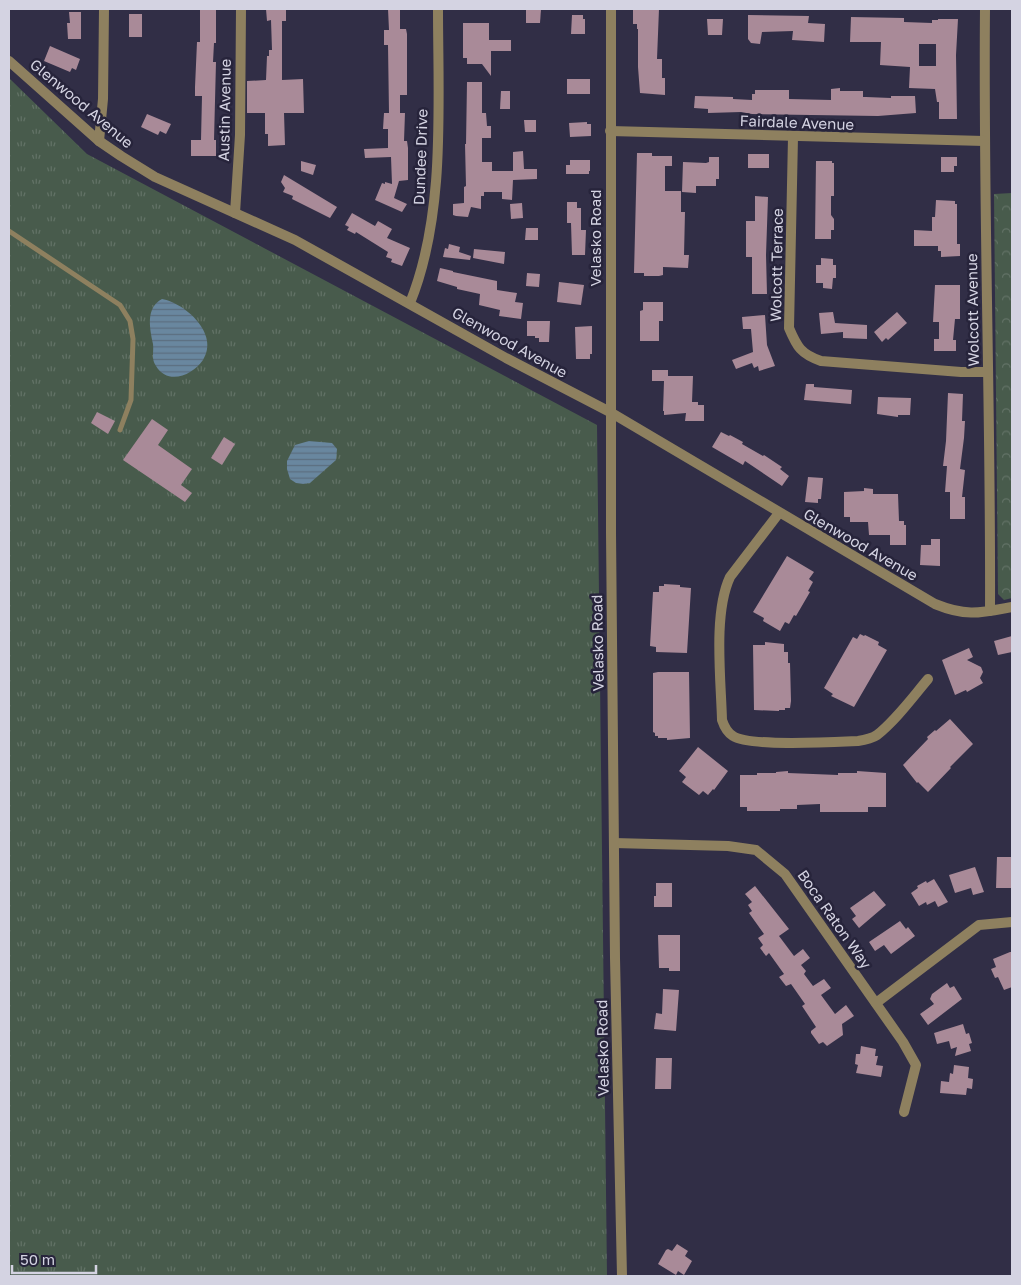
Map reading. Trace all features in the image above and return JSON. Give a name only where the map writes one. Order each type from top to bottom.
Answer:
[{"type":"street","points":[[99,141],[103,90],[104,9]]},
{"type":"street","name":"Austin Avenue","points":[[235,212],[240,135],[241,9]]},
{"type":"street","name":"Dundee Drive","points":[[410,304],[426,257],[432,219],[437,144],[438,9]]},
{"type":"street","name":"Velasko Road","points":[[611,9],[610,412],[614,843],[622,1276]]},
{"type":"street","name":"Wolcott Avenue","points":[[984,9],[984,141],[991,473],[990,611]]},
{"type":"street","name":"Glenwood Avenue","points":[[9,60],[99,141],[155,177],[295,240],[506,358],[610,412],[778,513],[935,604],[951,611],[969,614],[1012,607]]},
{"type":"street","name":"Fairdale Avenue","points":[[610,131],[984,141]]},
{"type":"street","name":"Wolcott Terrace","points":[[793,137],[790,328],[796,345],[803,352],[820,361],[961,372],[988,372]]},
{"type":"street","points":[[778,513],[730,577],[725,587],[722,605],[720,649],[722,720],[724,726],[733,736],[747,742],[858,741],[868,739],[876,736],[928,679]]},
{"type":"street","name":"Boca Raton Way","points":[[614,843],[728,846],[756,850],[785,874],[903,1042],[916,1065],[904,1112]]},
{"type":"street","points":[[876,1004],[979,925],[1012,922]]},
{"type":"lane","points":[[9,231],[120,305],[130,321],[133,340],[131,400],[120,430]]},
{"type":"green space","points":[[9,78],[87,154],[597,425],[607,1276],[9,1276]]},
{"type":"green space","points":[[1012,193],[1012,598],[1004,600],[998,594],[994,194]]},
{"type":"water","points":[[162,299],[190,313],[204,330],[207,340],[207,350],[203,360],[193,370],[180,376],[167,376],[161,372],[154,361],[150,319],[153,308]]},
{"type":"water","points":[[309,441],[332,443],[337,449],[336,460],[310,483],[296,483],[290,479],[287,461],[295,445]]},
{"type":"building","points":[[200,9],[216,9],[216,43],[214,43],[213,62],[216,62],[214,140],[216,140],[216,156],[191,156],[191,140],[201,140],[202,96],[195,96],[197,42],[200,42]]},
{"type":"building","points":[[266,9],[286,9],[286,21],[282,21],[282,80],[303,79],[304,113],[284,113],[285,145],[268,146],[268,134],[265,134],[265,113],[247,113],[247,81],[266,80],[267,56],[269,56],[269,50],[272,50],[271,20],[267,21]]},
{"type":"building","points":[[388,9],[400,9],[400,29],[406,29],[407,34],[407,95],[400,95],[400,113],[405,113],[404,141],[407,141],[408,148],[408,180],[399,181],[394,198],[407,204],[402,212],[375,200],[382,183],[392,184],[391,157],[365,158],[364,149],[388,148],[388,129],[383,129],[384,113],[389,113],[388,45],[384,45],[384,30],[389,30]]},
{"type":"building","points":[[526,9],[541,9],[540,23],[526,23]]},
{"type":"building","points":[[633,9],[659,9],[657,59],[662,59],[662,78],[665,78],[665,95],[640,93],[638,29],[637,24],[633,24]]},
{"type":"building","points":[[69,12],[81,12],[81,39],[68,39],[67,23],[70,23]]},
{"type":"building","points":[[129,14],[142,14],[142,37],[129,37]]},
{"type":"building","points":[[572,15],[583,15],[583,19],[585,19],[585,34],[571,34]]},
{"type":"building","points":[[748,15],[809,16],[808,23],[825,24],[824,42],[792,40],[793,31],[762,32],[760,44],[751,43],[748,39]]},
{"type":"building","points":[[851,17],[904,18],[904,22],[932,23],[932,20],[938,19],[958,19],[956,55],[957,119],[939,119],[939,102],[937,102],[935,89],[909,88],[910,67],[880,65],[881,42],[850,42]],"holes":[[[919,44],[936,44],[936,66],[919,66]]]},
{"type":"building","points":[[707,19],[723,19],[722,35],[708,35]]},
{"type":"building","points":[[463,23],[489,23],[489,40],[511,40],[511,51],[491,51],[491,76],[482,64],[467,64],[467,58],[463,58]]},
{"type":"building","points":[[50,46],[80,59],[76,70],[72,68],[70,72],[44,61]]},
{"type":"building","points":[[567,79],[590,79],[590,94],[567,94]]},
{"type":"building","points":[[467,82],[482,82],[482,113],[486,113],[487,126],[491,126],[491,138],[482,138],[482,162],[492,162],[492,171],[513,171],[513,152],[523,151],[524,169],[537,169],[537,179],[513,180],[512,200],[502,199],[502,192],[484,192],[484,196],[481,196],[481,209],[471,207],[468,217],[453,215],[453,204],[464,203],[464,187],[466,186]]},
{"type":"building","points":[[840,88],[840,91],[863,91],[863,97],[891,98],[891,96],[915,96],[916,113],[878,116],[752,114],[741,112],[708,113],[708,109],[694,108],[695,96],[733,97],[733,99],[752,100],[752,94],[755,94],[755,90],[789,90],[789,99],[831,100],[831,89]]},
{"type":"building","points":[[501,91],[510,91],[510,109],[500,109]]},
{"type":"building","points":[[147,114],[171,124],[166,134],[160,131],[158,135],[141,127]]},
{"type":"building","points":[[524,120],[536,120],[536,132],[525,132]]},
{"type":"building","points":[[587,122],[587,124],[591,124],[591,136],[570,137],[569,123]]},
{"type":"building","points":[[637,153],[652,153],[652,156],[672,156],[672,166],[665,166],[665,191],[681,191],[681,212],[685,212],[684,255],[689,255],[688,268],[663,267],[663,275],[659,276],[644,276],[644,273],[634,273]]},
{"type":"building","points":[[748,154],[769,154],[769,168],[748,168]]},
{"type":"building","points":[[709,157],[719,157],[719,179],[716,179],[716,186],[696,186],[696,193],[682,192],[683,162],[706,163],[709,162]]},
{"type":"building","points":[[941,157],[957,157],[957,166],[954,166],[954,172],[941,172]]},
{"type":"building","points":[[570,160],[590,160],[589,174],[566,174],[566,165],[570,165]]},
{"type":"building","points":[[301,161],[316,165],[313,175],[301,171]]},
{"type":"building","points":[[816,161],[832,161],[834,163],[834,196],[831,196],[831,215],[834,219],[834,230],[831,230],[831,239],[815,239]]},
{"type":"building","points":[[284,175],[337,207],[330,218],[292,199],[293,196],[283,192],[285,188],[281,182]]},
{"type":"building","points":[[755,196],[768,197],[767,294],[752,294],[752,257],[746,257],[746,221],[755,221]]},
{"type":"building","points":[[936,200],[955,201],[955,204],[957,204],[957,244],[960,244],[960,256],[941,257],[941,251],[938,251],[938,246],[914,246],[914,230],[932,231],[932,217],[935,217]]},
{"type":"building","points":[[567,202],[577,202],[577,208],[581,208],[581,230],[586,230],[585,255],[572,255],[571,223],[567,223]]},
{"type":"building","points":[[522,203],[523,218],[511,219],[510,204]]},
{"type":"building","points":[[352,213],[375,226],[378,221],[392,229],[387,238],[410,248],[402,266],[391,262],[392,259],[386,257],[388,252],[356,232],[355,234],[347,230],[349,227],[345,225]]},
{"type":"building","points":[[526,228],[538,228],[538,240],[525,240]]},
{"type":"building","points":[[449,244],[460,247],[459,252],[471,256],[470,260],[443,257],[445,248],[448,249]]},
{"type":"building","points":[[474,249],[505,252],[504,264],[473,258]]},
{"type":"building","points":[[821,258],[833,259],[833,265],[836,265],[836,278],[833,278],[832,289],[823,288],[823,283],[816,283],[816,265],[821,265]]},
{"type":"building","points":[[440,268],[497,281],[497,290],[517,293],[515,302],[523,303],[521,319],[499,316],[500,310],[479,305],[480,294],[457,289],[457,287],[437,281]]},
{"type":"building","points":[[527,273],[540,274],[539,287],[526,286]]},
{"type":"building","points":[[559,282],[584,285],[581,305],[557,302]]},
{"type":"building","points":[[935,285],[960,285],[960,319],[955,319],[953,340],[956,340],[956,351],[934,351],[934,339],[939,339],[939,322],[933,322]]},
{"type":"building","points":[[643,302],[663,302],[663,321],[659,321],[659,341],[640,341],[640,311],[643,310]]},
{"type":"building","points":[[833,312],[835,323],[867,325],[867,339],[843,338],[843,332],[821,334],[819,313]]},
{"type":"building","points":[[897,312],[907,323],[888,340],[886,338],[882,342],[874,332]]},
{"type":"building","points":[[765,315],[767,345],[775,366],[759,371],[758,366],[754,368],[752,363],[736,369],[732,360],[753,352],[751,329],[743,329],[742,317]]},
{"type":"building","points":[[527,321],[550,321],[549,342],[539,342],[539,338],[535,338],[535,336],[527,336]]},
{"type":"building","points":[[592,326],[592,354],[590,354],[590,359],[576,359],[575,327]]},
{"type":"building","points":[[652,370],[668,370],[668,376],[693,376],[692,402],[704,405],[704,421],[685,421],[686,413],[664,415],[664,381],[652,381]]},
{"type":"building","points":[[806,384],[814,384],[814,387],[852,390],[851,404],[804,400]]},
{"type":"building","points":[[948,393],[963,394],[962,421],[965,421],[960,469],[965,470],[962,497],[965,497],[965,519],[950,519],[950,492],[945,492],[947,466],[943,466]]},
{"type":"building","points":[[878,397],[911,398],[910,415],[898,415],[898,417],[877,414]]},
{"type":"building","points":[[97,412],[115,421],[108,434],[91,423]]},
{"type":"building","points":[[152,419],[168,430],[158,445],[192,469],[181,485],[192,493],[185,502],[123,460]]},
{"type":"building","points":[[721,432],[743,442],[742,444],[782,467],[780,469],[789,476],[782,486],[745,461],[743,465],[712,447]]},
{"type":"building","points":[[224,437],[235,444],[222,465],[211,458]]},
{"type":"building","points":[[808,477],[823,478],[821,499],[818,499],[818,503],[805,502]]},
{"type":"building","points":[[864,488],[873,489],[873,494],[898,494],[899,521],[904,521],[904,525],[906,525],[906,545],[890,545],[890,535],[869,535],[868,522],[850,522],[850,517],[844,517],[844,492],[864,491]]},
{"type":"building","points":[[931,539],[940,539],[940,566],[920,565],[921,545],[931,545]]},
{"type":"building","points":[[787,556],[814,572],[809,579],[813,582],[808,591],[810,592],[796,616],[794,615],[789,624],[785,622],[780,631],[763,621],[764,618],[753,612]]},
{"type":"building","points":[[664,584],[691,588],[687,653],[656,652],[656,647],[650,646],[653,592],[659,592],[659,586],[664,586]]},
{"type":"building","points":[[860,634],[879,642],[878,645],[887,650],[854,707],[831,696],[833,694],[824,688],[853,637],[857,639]]},
{"type":"building","points":[[1012,636],[1012,652],[998,655],[994,641]]},
{"type":"building","points":[[765,642],[784,644],[784,652],[788,652],[791,701],[790,708],[785,708],[785,710],[754,710],[753,645],[765,645]]},
{"type":"building","points":[[969,648],[973,657],[967,660],[981,667],[983,672],[980,678],[983,683],[967,692],[966,690],[955,695],[942,660]]},
{"type":"building","points":[[689,672],[690,738],[667,740],[667,738],[658,738],[653,732],[653,673]]},
{"type":"building","points":[[950,719],[973,744],[928,792],[917,783],[903,765],[928,739],[927,737]]},
{"type":"building","points":[[698,747],[728,771],[708,795],[703,791],[699,795],[682,782],[686,777],[679,771]]},
{"type":"building","points":[[788,771],[788,773],[838,775],[838,773],[857,773],[857,771],[886,773],[886,807],[868,807],[868,812],[820,812],[820,804],[797,805],[797,809],[780,809],[780,811],[747,811],[747,807],[740,807],[740,775]]},
{"type":"building","points":[[997,857],[1012,857],[1012,888],[996,888]]},
{"type":"building","points":[[975,867],[984,892],[973,895],[971,888],[955,893],[949,875]]},
{"type":"building","points":[[934,879],[948,902],[938,907],[935,901],[927,905],[926,902],[919,906],[911,893],[918,888],[917,886]]},
{"type":"building","points":[[656,883],[672,883],[672,907],[654,907]]},
{"type":"building","points":[[755,886],[789,929],[779,936],[794,956],[803,949],[810,958],[801,965],[806,971],[804,974],[813,986],[824,979],[831,988],[821,995],[835,1014],[846,1005],[854,1016],[842,1024],[843,1035],[827,1046],[823,1042],[819,1044],[811,1033],[816,1027],[802,1006],[805,1004],[791,984],[786,986],[779,977],[784,974],[769,953],[766,956],[760,948],[763,945],[758,938],[764,934],[749,913],[752,911],[748,905],[752,902],[745,894]]},
{"type":"building","points":[[874,891],[886,905],[859,928],[852,919],[856,916],[850,908]]},
{"type":"building","points":[[900,921],[915,936],[891,954],[884,945],[875,951],[869,942]]},
{"type":"building","points":[[658,935],[680,935],[680,971],[669,971],[669,968],[659,968]]},
{"type":"building","points":[[1012,952],[1012,987],[1004,990],[998,977],[995,978],[991,969],[996,967],[993,959]]},
{"type":"building","points":[[947,983],[950,988],[954,986],[962,999],[928,1025],[920,1014],[934,1004],[930,999],[932,994]]},
{"type":"building","points":[[663,989],[679,990],[676,1031],[654,1029],[656,1013],[662,1014]]},
{"type":"building","points":[[963,1024],[966,1034],[969,1033],[972,1043],[969,1044],[971,1051],[955,1056],[957,1047],[951,1049],[949,1041],[937,1044],[934,1033]]},
{"type":"building","points":[[861,1046],[876,1049],[875,1056],[878,1056],[876,1065],[883,1066],[881,1077],[856,1073],[858,1065],[855,1064],[856,1054],[860,1054]]},
{"type":"building","points":[[656,1058],[672,1058],[671,1089],[655,1089]]},
{"type":"building","points":[[954,1065],[969,1067],[968,1078],[973,1079],[972,1089],[967,1088],[966,1095],[940,1093],[941,1081],[949,1082],[950,1073],[953,1074]]},
{"type":"building","points":[[677,1244],[688,1251],[685,1256],[692,1261],[684,1275],[678,1271],[676,1275],[658,1264],[666,1250],[672,1251]]}]
